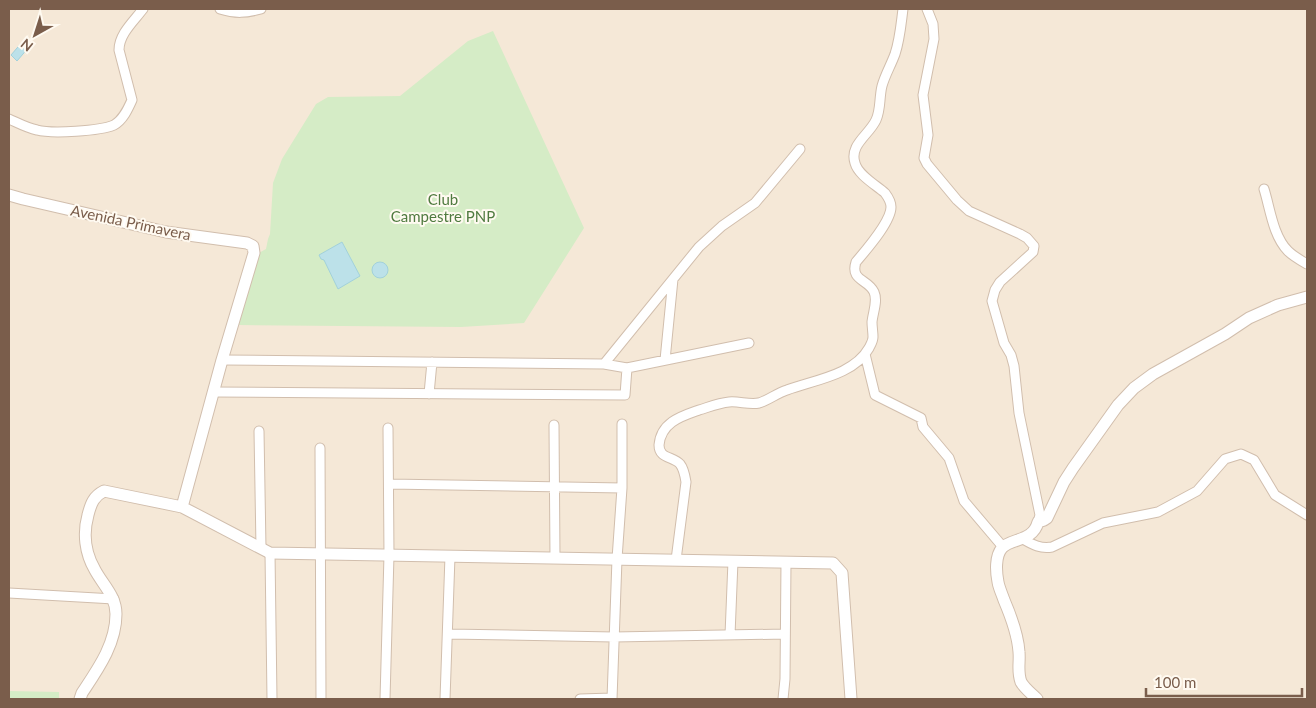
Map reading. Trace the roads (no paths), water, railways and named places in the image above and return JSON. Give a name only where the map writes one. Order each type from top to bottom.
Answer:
[{"type":"street","points":[[9,119],[22,126],[39,131],[68,132],[114,125],[122,118],[132,100],[119,44],[124,33],[143,9]]},
{"type":"street","points":[[220,9],[232,12],[249,12],[261,9]]},
{"type":"street","points":[[676,560],[686,482],[684,471],[679,463],[673,459],[666,458],[660,449],[662,435],[669,424],[679,417],[720,404],[759,402],[782,391],[813,383],[854,364],[865,354],[873,339],[872,322],[875,296],[871,287],[856,273],[855,266],[888,219],[891,208],[885,193],[858,171],[854,163],[854,154],[865,133],[874,124],[878,113],[882,87],[896,52],[903,9]]},
{"type":"street","points":[[927,9],[933,24],[934,39],[923,95],[928,135],[924,158],[957,200],[969,211],[1020,234],[1027,238],[1034,246],[1033,252],[1000,282],[992,300],[1004,343],[1011,355],[1014,366],[1019,413],[1040,515],[1036,528],[1023,539],[1002,548],[997,560],[998,582],[1016,636],[1019,652],[1018,670],[1021,681],[1025,689],[1036,699]]},
{"type":"street","points":[[604,364],[699,247],[722,226],[755,203],[800,148]]},
{"type":"street","points":[[1264,188],[1277,234],[1282,244],[1293,256],[1307,264]]},
{"type":"street","name":"Avenida Primavera","points":[[9,195],[166,232],[247,243],[253,246],[254,253],[222,360]]},
{"type":"street","points":[[665,360],[673,279]]},
{"type":"street","points":[[1038,522],[1047,518],[1056,496],[1068,475],[1118,405],[1134,388],[1153,374],[1225,334],[1249,318],[1307,297]]},
{"type":"street","points":[[182,507],[222,360],[604,364],[627,368],[749,343]]},
{"type":"street","points":[[865,354],[875,395],[921,418],[923,427],[948,458],[964,501],[1002,548]]},
{"type":"street","points":[[429,394],[432,362]]},
{"type":"street","points":[[213,392],[626,395],[627,368]]},
{"type":"street","points":[[580,699],[612,699],[617,559],[622,488],[622,424]]},
{"type":"street","points":[[554,425],[554,558]]},
{"type":"street","points":[[385,699],[389,555],[388,428]]},
{"type":"street","points":[[259,431],[272,699]]},
{"type":"street","points":[[320,448],[321,699]]},
{"type":"street","points":[[1023,539],[1044,549],[1052,547],[1102,522],[1158,512],[1197,491],[1225,459],[1241,454],[1254,460],[1275,495],[1307,515]]},
{"type":"street","points":[[389,484],[622,488]]},
{"type":"street","points":[[80,699],[104,658],[115,629],[116,612],[114,599],[95,570],[88,553],[85,536],[90,506],[96,495],[104,491],[182,507],[265,550],[321,554],[833,563],[842,573],[851,699]]},
{"type":"street","points":[[445,699],[450,556]]},
{"type":"street","points":[[730,635],[733,561]]},
{"type":"street","points":[[783,699],[785,679],[786,562]]},
{"type":"street","points":[[9,593],[114,599]]},
{"type":"street","points":[[448,634],[614,637],[785,634]]},
{"type":"water","points":[[23,41],[29,47],[17,61],[11,55]]},
{"type":"water","points":[[342,242],[360,276],[338,289],[324,260],[319,255]]},
{"type":"water","points":[[380,262],[386,264],[388,270],[386,276],[380,278],[374,276],[372,270],[374,264]]},
{"type":"park label","name":"Club Campestre PNP","points":[[443,208]]}]
